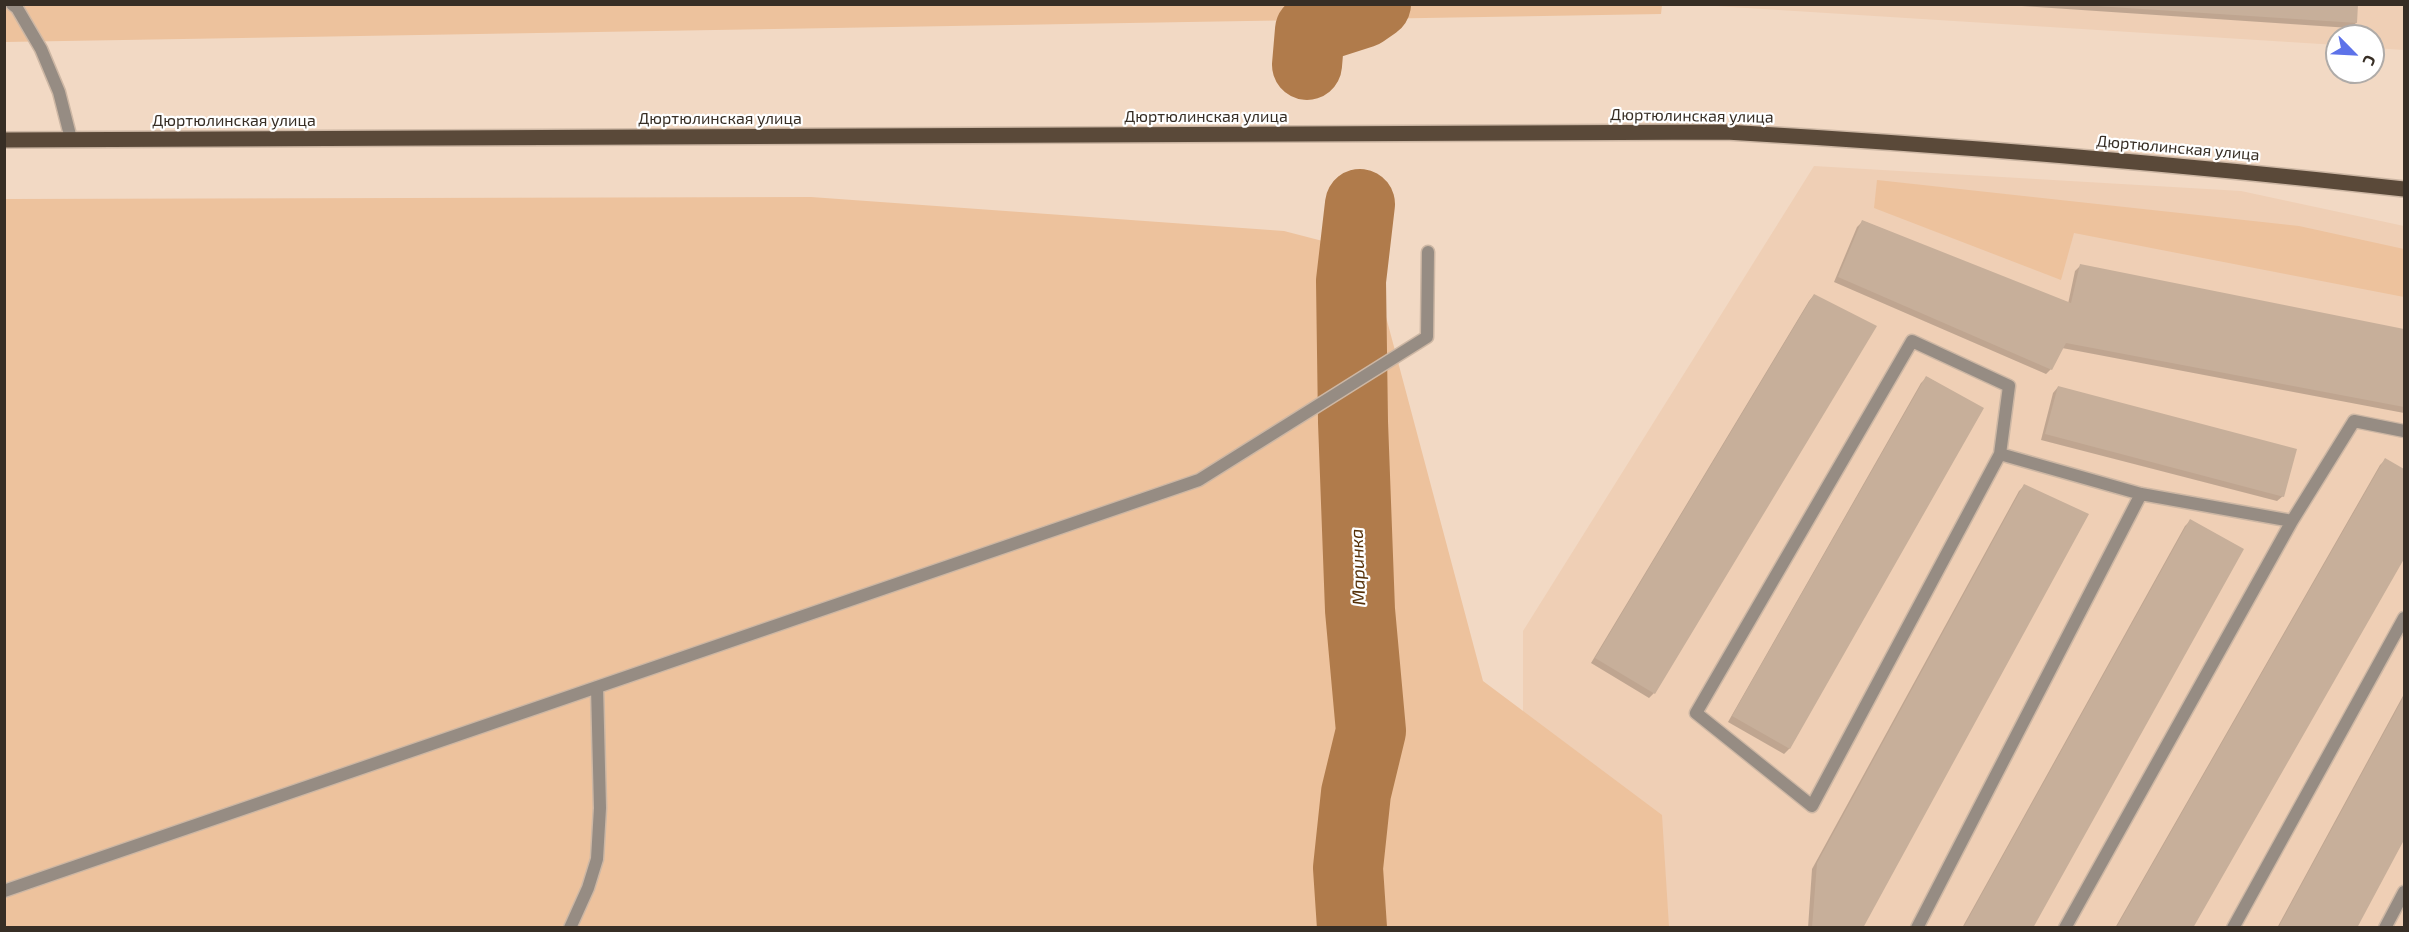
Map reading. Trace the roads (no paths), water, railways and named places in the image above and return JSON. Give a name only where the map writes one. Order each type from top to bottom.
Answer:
[{"type":"main road","name":"Дюртюлинская улица","points":[[4,140],[1726,132],[1872,140],[2196,166],[2404,189]]},
{"type":"lane","points":[[16,6],[41,49],[59,92],[71,140]]},
{"type":"lane","points":[[4,891],[1199,480],[1427,337],[1428,252]]},
{"type":"lane","points":[[1912,341],[2009,386],[2000,454],[1812,806],[1696,712],[1912,341]]},
{"type":"lane","points":[[2065,927],[2292,521],[2354,421],[2404,431]]},
{"type":"lane","points":[[2000,454],[2141,494],[2292,521]]},
{"type":"lane","points":[[1917,927],[2141,494]]},
{"type":"lane","points":[[2233,927],[2404,618]]},
{"type":"lane","points":[[570,927],[588,888],[597,859],[600,808],[597,687]]},
{"type":"lane","points":[[2385,927],[2404,892]]},
{"type":"waterway","name":"Маринка","points":[[1307,65],[1310,30],[1363,13],[1376,4]]},
{"type":"waterway","name":"Маринка","points":[[1352,928],[1348,868],[1356,793],[1371,731],[1360,610],[1353,422],[1351,281],[1360,204]]}]
